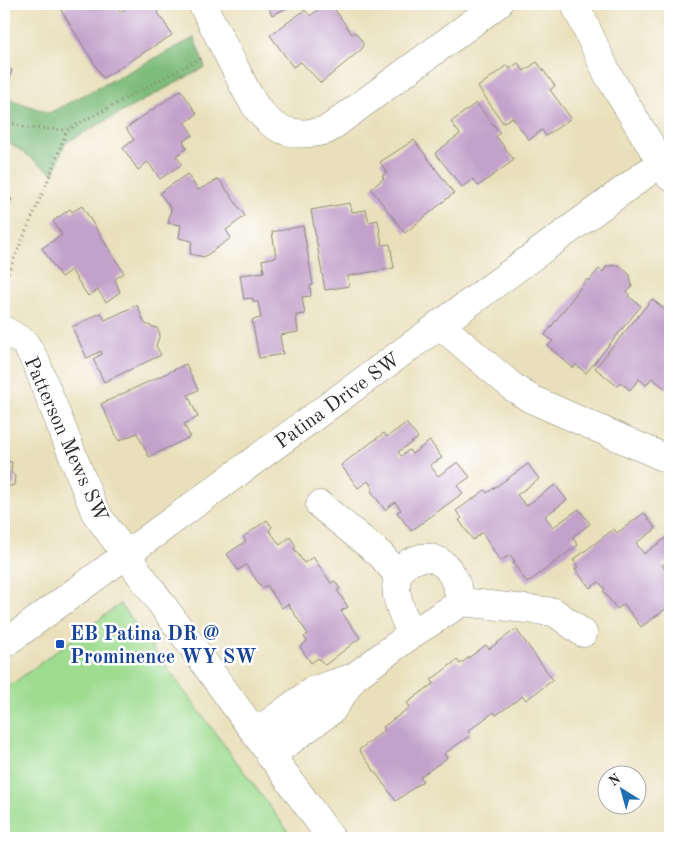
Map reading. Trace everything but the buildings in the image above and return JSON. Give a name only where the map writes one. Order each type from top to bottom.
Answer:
[{"type":"street","points":[[202,4],[252,103],[264,119],[276,128],[290,133],[312,134],[327,130],[498,4]]},
{"type":"street","points":[[575,4],[608,75],[667,165]]},
{"type":"street","name":"Patina Drive SW","points":[[4,644],[439,324],[667,165]]},
{"type":"street","points":[[439,324],[514,388],[531,399],[670,460]]},
{"type":"street","name":"Patterson Mews SW","points":[[4,330],[25,343],[35,360],[95,512],[125,556],[331,838]]},
{"type":"street","points":[[320,505],[381,555],[398,575]]},
{"type":"street","points":[[412,634],[398,608],[396,584],[398,575],[410,562],[428,558],[436,560],[450,571],[462,602]]},
{"type":"street","points":[[255,733],[314,690],[354,677],[412,634],[462,602],[554,612],[583,633]]},
{"type":"street","points":[[270,756],[332,710],[354,677]]},
{"type":"path","points":[[4,120],[26,128],[67,130],[224,46]]},
{"type":"path","points":[[4,282],[46,185],[67,130]]},
{"type":"green space","points":[[194,38],[205,67],[65,143],[54,174],[4,139],[4,97],[49,113]]},
{"type":"green space","points":[[120,604],[293,838],[4,838],[4,690]]},
{"type":"place","name":"EB Patina DR @ Prominence WY SW","points":[[60,644]]}]
